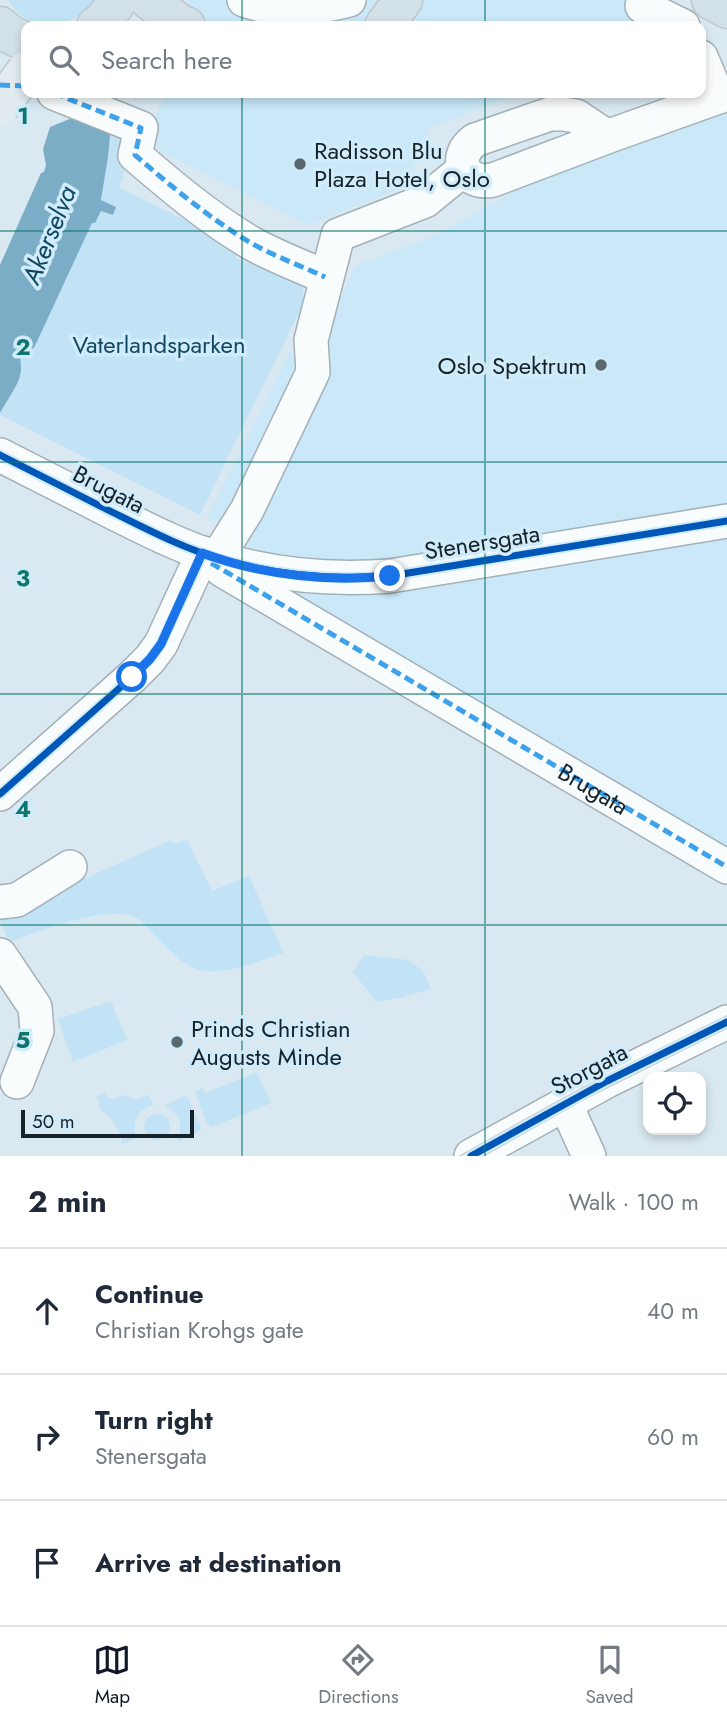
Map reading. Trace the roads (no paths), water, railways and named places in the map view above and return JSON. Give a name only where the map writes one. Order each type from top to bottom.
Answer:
[{"type":"highway","points":[[103,21],[118,0]]},
{"type":"highway","points":[[149,0],[177,21]]},
{"type":"highway","points":[[182,0],[197,21]]},
{"type":"highway","points":[[711,0],[727,9]]},
{"type":"highway","points":[[0,26],[21,40]]},
{"type":"main road","points":[[0,106],[21,78]]},
{"type":"street","points":[[244,0],[279,8],[333,2]]},
{"type":"street","points":[[642,6],[673,21]]},
{"type":"street","points":[[0,794],[150,659],[161,644],[207,556],[247,510],[313,372],[311,340],[338,235],[425,201],[464,169],[464,152],[468,145],[475,141],[550,114],[576,117],[603,134],[612,135],[722,95],[706,66]]},
{"type":"street","points":[[0,85],[21,86]]},
{"type":"street","points":[[66,98],[141,128],[135,155],[173,187],[215,220],[255,245],[325,277]]},
{"type":"street","name":"Brugata","points":[[0,455],[171,541],[207,556],[727,867]]},
{"type":"street","name":"Stenersgata","points":[[207,556],[288,574],[339,579],[371,577],[411,573],[727,521]]},
{"type":"street","points":[[0,902],[18,900],[70,867]]},
{"type":"street","points":[[0,955],[35,1007],[37,1031],[17,1082]]},
{"type":"street","name":"Storgata","points":[[471,1156],[565,1103],[727,1022]]},
{"type":"street","points":[[565,1103],[589,1156]]},
{"type":"water","name":"Akerselva","points":[[84,113],[111,126],[101,200],[116,207],[113,215],[101,211],[95,223],[92,223],[34,348],[21,357],[19,380],[0,413],[0,265],[41,173],[44,172],[46,165],[43,149],[50,127]]},
{"type":"tram line","points":[[460,1156],[582,1088],[727,1016]]},
{"type":"tram line","points":[[483,1156],[588,1097],[727,1028]]},
{"type":"place","name":"Radisson Blu Plaza Hotel, Oslo","points":[[300,164]]},
{"type":"place","name":"Oslo Spektrum","points":[[601,365]]},
{"type":"place","name":"Prinds Christian Augusts Minde","points":[[177,1042]]},
{"type":"park label","name":"Vaterlandsparken","points":[[159,344]]}]
